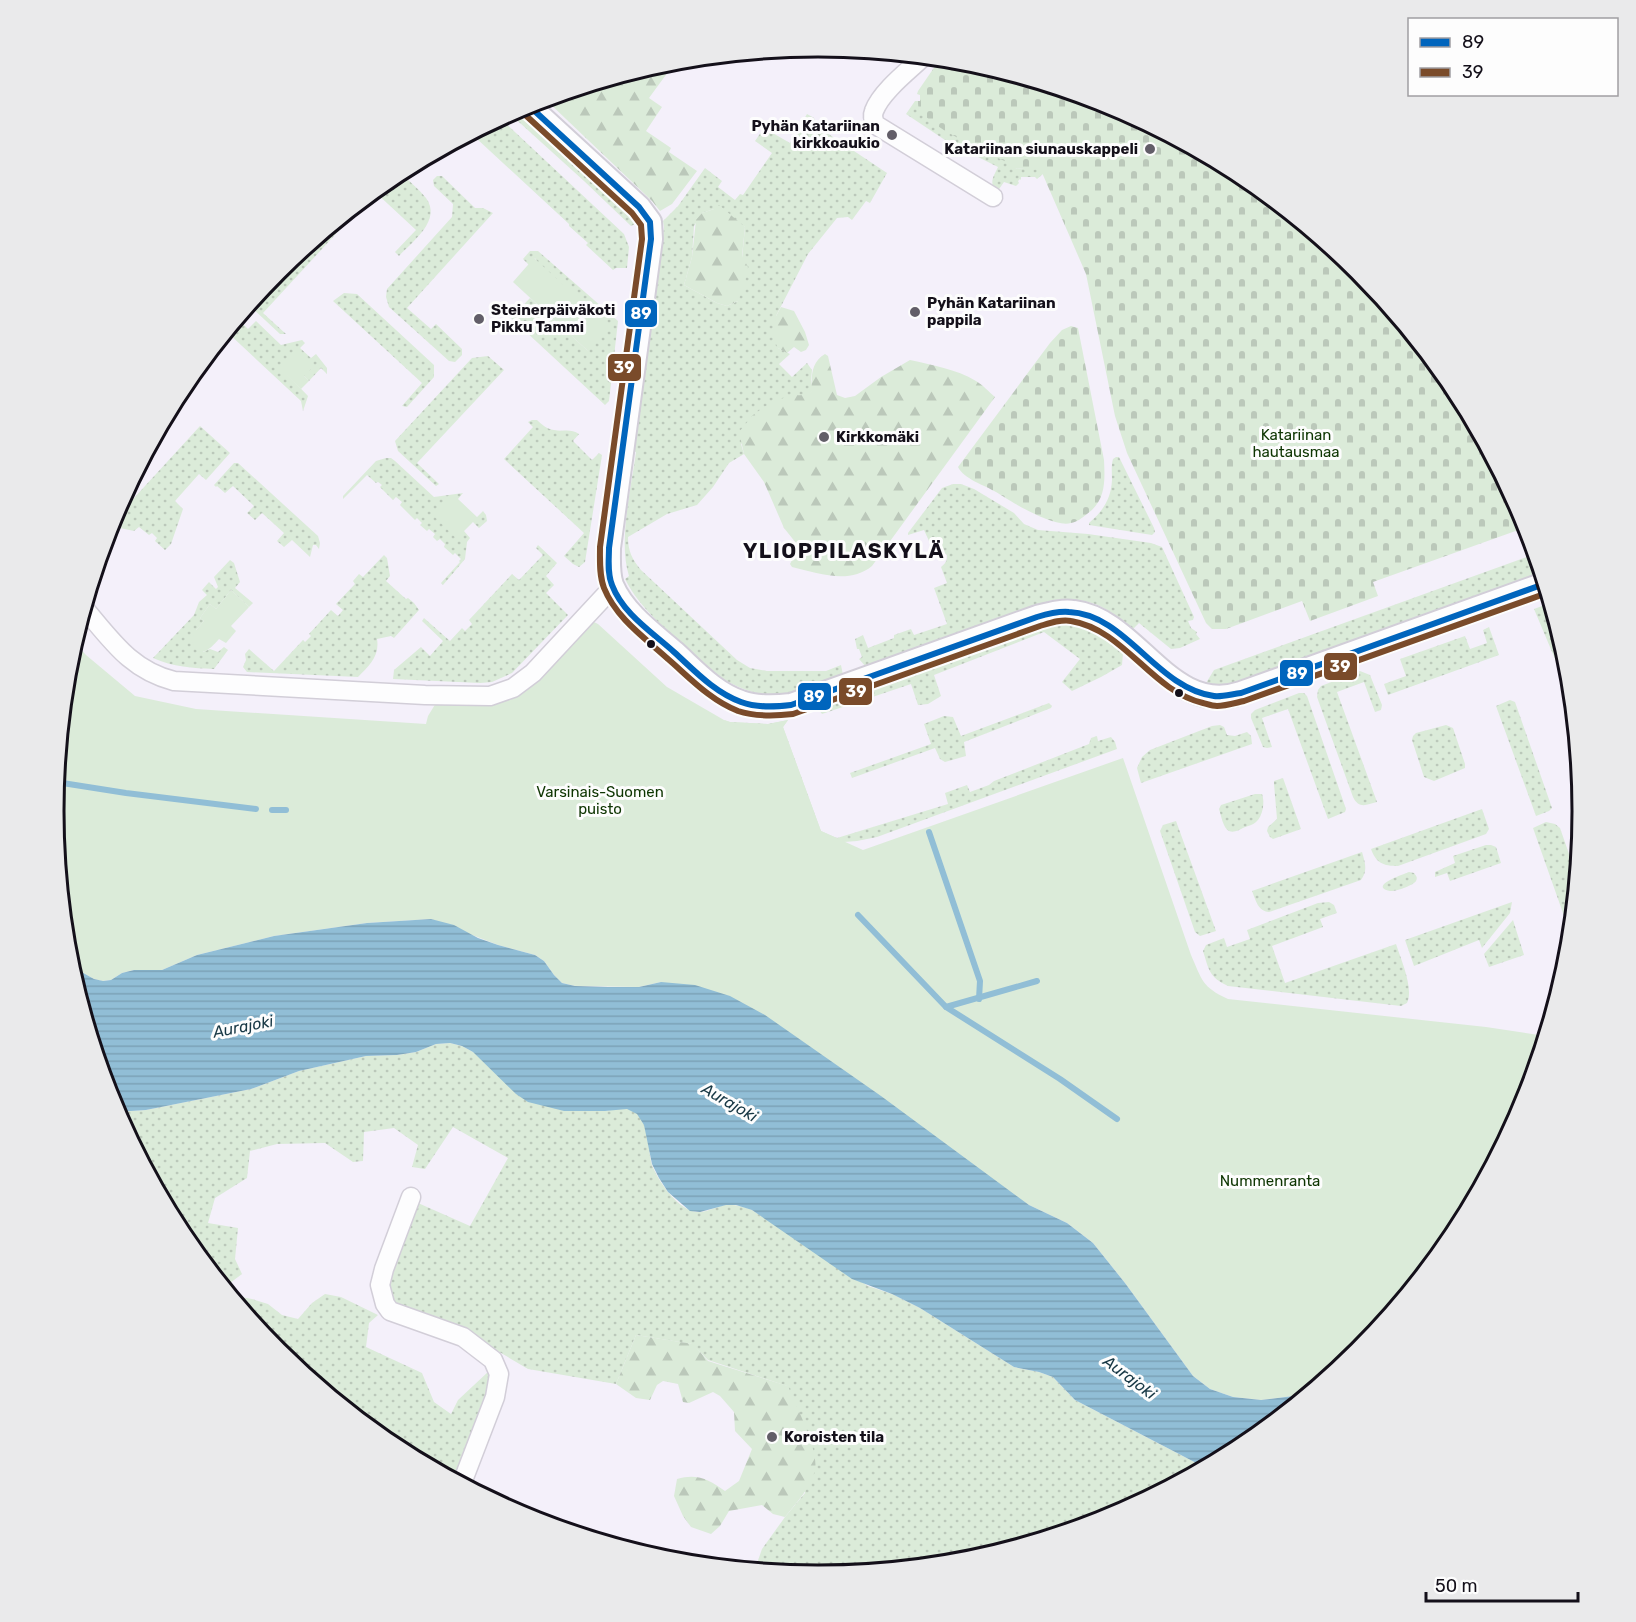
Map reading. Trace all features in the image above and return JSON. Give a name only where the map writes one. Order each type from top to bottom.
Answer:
[{"type":"street","points":[[917,63],[885,94],[874,111],[873,119],[876,125],[993,196]]},
{"type":"street","points":[[535,112],[639,207],[648,218],[652,231],[609,548],[613,586],[641,623],[713,687],[727,696],[758,707],[791,705],[1038,617],[1073,612],[1096,619],[1129,642],[1185,688],[1203,696],[1219,698],[1232,696],[1537,586]]},
{"type":"street","points":[[90,615],[135,664],[150,673],[174,681],[425,695],[490,696],[513,688],[533,673],[613,586]]},
{"type":"street","points":[[411,1197],[384,1269],[380,1286],[385,1304],[390,1311],[463,1337],[493,1360],[499,1374],[495,1398],[465,1476]]},
{"type":"green space","name":"Katariinan hautausmaa","points":[[935,66],[965,71],[1060,97],[1107,114],[1195,158],[1237,184],[1277,213],[1351,278],[1416,352],[1445,392],[1471,434],[1518,530],[1373,582],[1378,596],[1310,621],[1302,601],[1226,629],[1212,629],[1206,623],[1127,453],[1115,416],[1086,274],[1040,168],[1033,170],[1015,168],[950,134],[927,118],[920,110],[918,91]]},
{"type":"green space","points":[[668,72],[649,98],[662,107],[646,131],[671,148],[669,152],[697,171],[672,204],[660,211],[552,106],[623,83]]},
{"type":"green space","points":[[915,101],[918,101],[920,110],[923,108],[929,112],[933,107],[925,101],[944,102],[962,107],[1016,132],[1023,133],[1048,128],[1071,115],[1075,120],[1079,116],[1076,112],[1083,105],[1108,115],[1046,177],[1043,174],[1037,179],[1021,177],[1016,186],[1004,182],[997,192],[992,183],[998,167],[948,142],[906,114]],"holes":[[[1047,149],[1050,149],[1053,155],[1040,167],[1015,168],[1017,150],[1034,151],[1034,158]]]},
{"type":"green space","points":[[807,114],[814,118],[818,127],[887,173],[870,203],[866,201],[852,220],[848,217],[837,218],[808,254],[776,316],[778,348],[790,354],[779,364],[792,377],[807,363],[812,370],[813,391],[800,396],[741,444],[744,454],[729,463],[713,487],[697,505],[667,514],[628,537],[631,555],[641,570],[737,660],[750,668],[767,671],[826,671],[841,665],[843,675],[800,691],[773,695],[760,694],[736,686],[721,677],[708,668],[656,620],[631,590],[625,579],[629,576],[625,532],[636,452],[632,451],[663,236],[663,221],[678,206],[705,168],[722,181],[718,187],[735,200],[740,194],[743,195],[772,153],[755,141],[764,128],[790,143]],"holes":[[[714,209],[745,227],[738,301],[727,306],[684,285],[692,257],[694,226],[702,213]]]},
{"type":"green space","points":[[525,116],[624,208],[635,224],[631,226],[517,120]]},
{"type":"green space","points":[[507,125],[624,234],[629,247],[627,268],[613,270],[586,245],[588,243],[477,139]]},
{"type":"green space","points":[[437,176],[442,176],[475,208],[483,208],[493,213],[407,308],[431,329],[436,324],[462,349],[462,355],[455,362],[449,361],[389,307],[386,297],[387,289],[452,217],[453,204],[434,186],[433,180]]},
{"type":"green space","points":[[407,179],[426,198],[430,206],[430,214],[424,230],[399,256],[395,252],[416,230],[381,197]]},
{"type":"green space","points":[[719,205],[745,227],[742,256],[748,267],[744,285],[738,301],[727,306],[684,285],[692,257],[696,220],[702,213]]},
{"type":"green space","points":[[343,226],[263,313],[286,334],[280,334],[255,310],[285,278]]},
{"type":"green space","points":[[530,251],[538,251],[618,321],[609,401],[605,405],[511,318],[530,298],[588,351],[535,258],[529,265],[523,259]]},
{"type":"green space","points":[[534,258],[610,327],[588,351],[513,282]]},
{"type":"green space","points":[[344,293],[357,294],[434,365],[434,377],[407,407],[402,406],[422,383],[333,301]]},
{"type":"green space","points":[[781,307],[794,311],[809,345],[806,350],[801,352],[794,347],[787,353],[778,348],[772,336],[776,316]]},
{"type":"green space","points":[[256,321],[281,345],[302,340],[305,343],[300,348],[311,358],[316,354],[327,368],[327,374],[321,368],[309,381],[304,376],[281,368],[308,396],[303,411],[301,401],[232,337],[243,324],[248,329]]},
{"type":"green space","points":[[1071,326],[1078,328],[1104,460],[1104,475],[1101,497],[1093,509],[1077,521],[1063,524],[1022,508],[969,478],[958,467],[1050,343],[1062,330]]},
{"type":"green space","points":[[297,351],[313,367],[304,376],[309,381],[301,389],[280,368]]},
{"type":"green space","points":[[825,354],[828,356],[837,395],[845,398],[855,396],[910,360],[960,373],[979,383],[995,397],[872,566],[853,575],[833,576],[792,567],[790,564],[796,552],[796,543],[784,528],[764,482],[744,454],[739,432],[753,415],[764,407],[792,394],[802,395],[812,391],[814,366]]},
{"type":"green space","points":[[488,356],[504,370],[417,463],[439,484],[436,486],[398,451],[395,441],[472,358]]},
{"type":"green space","points":[[537,420],[557,431],[579,434],[573,441],[592,460],[599,453],[602,455],[585,562],[579,567],[564,556],[584,533],[504,459],[533,427],[528,422]]},
{"type":"green space","points":[[200,426],[230,453],[206,480],[199,474],[175,501],[183,509],[171,544],[165,550],[155,541],[157,538],[152,533],[149,535],[139,527],[134,531],[119,527],[131,502]]},
{"type":"green space","points":[[1119,457],[1154,528],[1155,532],[1152,535],[1089,525],[1108,499],[1112,462]]},
{"type":"green space","points":[[386,458],[395,461],[434,497],[463,493],[458,499],[477,517],[483,511],[486,515],[487,521],[479,528],[473,522],[464,531],[470,538],[467,542],[465,559],[443,585],[441,583],[461,559],[444,547],[445,544],[440,539],[437,541],[433,537],[435,534],[429,529],[427,531],[420,525],[422,523],[417,518],[415,520],[400,505],[402,502],[396,497],[393,500],[380,487],[382,485],[367,475],[343,499],[343,496],[376,461]]},
{"type":"green space","points":[[234,463],[238,463],[318,536],[319,549],[313,545],[310,557],[292,540],[284,547],[277,541],[284,533],[262,513],[255,520],[247,513],[254,506],[233,486],[225,493],[214,485]]},
{"type":"green space","points":[[961,484],[974,489],[1014,513],[1024,524],[1038,530],[1088,534],[1151,543],[1162,547],[1194,617],[1193,620],[1188,621],[1200,639],[1180,648],[1171,649],[1139,623],[1133,629],[1096,604],[1077,600],[1052,600],[866,667],[859,659],[862,657],[855,639],[863,635],[868,648],[911,629],[914,635],[947,624],[934,588],[947,583],[941,567],[946,562],[947,555],[934,552],[924,530],[908,535],[908,533],[942,488]]},
{"type":"green space","points":[[452,497],[474,519],[456,538],[434,516]]},
{"type":"green space","points":[[538,545],[557,563],[546,576],[554,585],[546,593],[568,615],[512,673],[492,682],[480,683],[393,679],[394,670],[421,647],[430,656],[443,641],[422,621],[424,618],[450,641],[462,628],[465,631],[472,624],[469,620],[512,574],[519,580],[543,555],[536,548]]},
{"type":"green space","points":[[384,555],[387,558],[390,576],[386,581],[414,603],[419,610],[394,638],[391,636],[377,639],[375,656],[358,677],[247,672],[243,667],[246,660],[245,654],[249,649],[274,671],[303,640],[305,642],[311,636],[309,634],[331,610],[338,616],[343,610],[336,604],[355,584],[353,581],[359,574],[363,577]]},
{"type":"green space","points":[[1528,557],[1532,569],[1535,578],[1242,682],[1222,685],[1206,683],[1214,670]]},
{"type":"green space","points":[[230,560],[234,563],[240,582],[235,588],[253,603],[249,607],[231,590],[216,609],[210,604],[200,618],[204,621],[196,630],[203,652],[210,649],[218,652],[224,647],[228,650],[214,669],[176,665],[153,658],[194,615],[199,602],[207,595],[202,590],[209,582],[216,589],[218,587],[214,577]]},
{"type":"green space","points":[[231,590],[249,607],[231,626],[236,631],[226,643],[219,639],[205,651],[198,651],[191,639],[204,621],[200,618],[210,604],[216,609]]},
{"type":"green space","points":[[1543,606],[1559,667],[1534,609]]},
{"type":"green space","name":"Nummenranta","points":[[592,621],[667,687],[724,720],[768,724],[788,720],[783,727],[821,831],[863,850],[1123,758],[1191,955],[1204,982],[1213,991],[1228,999],[1486,1027],[1537,1035],[1515,1100],[1471,1188],[1445,1230],[1385,1308],[1351,1344],[1293,1396],[1261,1400],[1233,1397],[1210,1389],[1193,1376],[1093,1243],[1067,1223],[1029,1205],[661,982],[639,987],[575,986],[562,983],[544,961],[535,955],[498,945],[431,919],[367,923],[274,936],[197,955],[162,970],[134,970],[122,973],[111,980],[94,979],[81,972],[70,909],[64,811],[70,713],[81,650],[135,696],[196,709],[426,724],[436,703],[480,705],[511,699],[546,671]]},
{"type":"green space","points":[[1056,623],[1077,625],[1100,635],[1123,653],[1122,665],[1072,691],[1062,682],[1080,659],[1044,632],[934,675],[941,696],[928,704],[918,705],[911,684],[822,714],[819,710],[820,707]]},
{"type":"green space","points":[[1489,627],[1499,655],[1388,695],[1384,684],[1406,676],[1400,659],[1465,636],[1470,649],[1487,643],[1483,630]]},
{"type":"green space","points":[[1360,671],[1370,675],[1382,705],[1381,710],[1375,712],[1364,682],[1337,692],[1377,802],[1363,805],[1360,805],[1353,797],[1317,697],[1321,686]]},
{"type":"green space","points":[[1299,693],[1307,696],[1346,809],[1345,812],[1328,819],[1288,709],[1262,718],[1272,747],[1263,747],[1251,718],[1255,710]]},
{"type":"green space","points":[[1510,700],[1515,702],[1552,808],[1536,816],[1496,706]]},
{"type":"green space","points":[[1049,703],[1051,708],[964,742],[966,756],[945,762],[940,759],[935,748],[852,778],[850,773],[931,744],[924,724],[944,716],[953,717],[961,736]]},
{"type":"green space","points":[[724,720],[768,724],[788,720],[783,727],[821,831],[837,838],[948,804],[945,793],[967,785],[970,792],[989,785],[994,781],[1089,744],[1091,738],[1097,736],[1098,741],[1111,737],[1117,749],[877,837],[844,842],[819,832]]},
{"type":"green space","points":[[1220,725],[1224,727],[1227,735],[1235,736],[1247,732],[1251,736],[1252,744],[1141,783],[1137,768],[1142,757],[1150,750]]},
{"type":"green space","points":[[1446,725],[1453,728],[1465,768],[1434,781],[1424,777],[1412,740],[1416,733]]},
{"type":"green space","points":[[1283,778],[1301,829],[1273,839],[1267,831],[1277,819],[1274,781]]},
{"type":"green space","points":[[1255,794],[1262,794],[1263,797],[1263,809],[1258,819],[1253,824],[1233,832],[1229,831],[1221,818],[1219,809],[1221,805]]},
{"type":"green space","points":[[1482,809],[1489,829],[1486,834],[1398,866],[1381,863],[1375,858],[1371,849]]},
{"type":"green space","points":[[1176,821],[1216,931],[1200,936],[1195,932],[1160,831],[1163,825]]},
{"type":"green space","points":[[1546,822],[1560,828],[1570,857],[1565,918],[1533,828]]},
{"type":"green space","points":[[1486,845],[1496,847],[1501,863],[1450,881],[1447,873],[1435,877],[1435,872],[1455,863],[1453,856]]},
{"type":"green space","points":[[1362,852],[1365,870],[1361,880],[1269,912],[1262,910],[1256,902],[1252,891]]},
{"type":"green space","points":[[1409,872],[1414,873],[1417,880],[1415,883],[1396,890],[1384,889],[1385,883]]},
{"type":"green space","points":[[1329,902],[1334,905],[1337,913],[1320,919],[1323,927],[1272,946],[1285,983],[1396,944],[1408,982],[1407,1003],[1401,1006],[1228,986],[1211,972],[1203,951],[1206,945],[1224,938],[1227,947],[1250,939],[1247,930],[1318,903]]},
{"type":"green space","points":[[1512,902],[1510,913],[1482,948],[1479,940],[1414,966],[1405,940]]},
{"type":"green space","points":[[1513,920],[1524,955],[1489,967],[1484,954]]},
{"type":"green space","points":[[450,1043],[462,1046],[605,1111],[628,1109],[635,1112],[644,1124],[655,1171],[667,1191],[684,1207],[694,1212],[725,1205],[752,1210],[868,1286],[892,1294],[920,1308],[1014,1367],[1053,1377],[1075,1400],[1196,1463],[1107,1508],[1060,1525],[965,1551],[916,1559],[867,1563],[818,1565],[757,1562],[762,1549],[805,1493],[796,1408],[787,1386],[708,1360],[692,1344],[636,1335],[616,1384],[528,1369],[474,1337],[404,1311],[393,1301],[386,1287],[418,1203],[470,1226],[508,1158],[453,1127],[425,1169],[412,1167],[418,1145],[394,1128],[364,1132],[363,1161],[353,1162],[325,1143],[277,1144],[250,1151],[247,1178],[215,1198],[208,1223],[238,1228],[235,1259],[242,1274],[230,1283],[191,1230],[165,1188],[126,1111],[146,1110],[251,1089],[299,1071],[366,1056],[416,1052],[436,1044]]},
{"type":"green space","points":[[325,1294],[341,1297],[378,1315],[369,1323],[366,1347],[422,1373],[434,1402],[451,1414],[458,1400],[489,1371],[494,1384],[457,1472],[399,1438],[321,1378],[285,1344],[242,1297],[268,1304],[282,1315],[298,1319],[312,1303]]},
{"type":"green space","points":[[636,1335],[693,1344],[708,1361],[788,1386],[814,1451],[815,1470],[803,1495],[785,1517],[773,1514],[762,1505],[729,1511],[720,1526],[711,1534],[691,1527],[674,1496],[677,1479],[697,1477],[725,1491],[739,1481],[752,1449],[735,1431],[734,1412],[720,1396],[713,1392],[689,1403],[683,1402],[678,1384],[663,1381],[657,1385],[650,1400],[636,1398],[616,1384]]},
{"type":"water","name":"Aurajoki","points":[[431,919],[454,925],[478,938],[535,955],[544,961],[562,983],[575,986],[639,987],[661,982],[695,985],[730,996],[765,1015],[881,1096],[1029,1205],[1067,1223],[1093,1243],[1193,1376],[1210,1389],[1233,1397],[1261,1400],[1293,1396],[1237,1438],[1196,1463],[1075,1400],[1053,1377],[1014,1367],[920,1308],[892,1294],[852,1279],[752,1210],[736,1205],[726,1205],[700,1212],[690,1211],[668,1192],[659,1178],[652,1164],[644,1125],[637,1114],[627,1109],[564,1111],[528,1102],[516,1094],[473,1052],[450,1043],[436,1044],[416,1052],[397,1055],[366,1056],[299,1071],[251,1089],[146,1110],[126,1111],[104,1053],[81,972],[94,979],[111,980],[122,973],[134,970],[162,970],[197,955],[274,936],[367,923]]},
{"type":"waterway","points":[[65,783],[256,809]]},
{"type":"waterway","points":[[272,810],[286,810]]},
{"type":"waterway","points":[[929,832],[980,981],[979,999]]},
{"type":"waterway","points":[[858,915],[946,1007],[1060,1079],[1117,1119]]},
{"type":"waterway","points":[[946,1007],[1037,981]]},
{"type":"transit line","name":"89","points":[[535,112],[639,207],[650,222],[651,239],[609,548],[609,576],[612,585],[623,605],[639,622],[705,680],[731,698],[759,706],[791,705],[1037,617],[1065,612],[1089,616],[1108,625],[1175,680],[1193,690],[1214,696],[1224,696],[1241,693],[1537,586]]},
{"type":"transit line","name":"39","points":[[526,115],[632,213],[641,225],[642,239],[600,547],[602,583],[609,599],[632,627],[701,688],[718,701],[738,711],[772,716],[793,714],[1040,626],[1063,621],[1090,627],[1107,636],[1168,686],[1185,696],[1203,703],[1223,706],[1244,701],[1540,596]]},
{"type":"place","name":"Pyhän Katariinan kirkkoaukio","points":[[892,135]]},
{"type":"place","name":"Katariinan siunauskappeli","points":[[1150,149]]},
{"type":"place","name":"Pyhän Katariinan pappila","points":[[915,312]]},
{"type":"place","name":"Steinerpäiväkoti Pikku Tammi","points":[[479,319]]},
{"type":"place","name":"Kirkkomäki","points":[[824,437]]},
{"type":"place","name":"Koroisten tila","points":[[772,1437]]},
{"type":"district","name":"YLIOPPILASKYLÄ","points":[[844,551]]},
{"type":"park label","name":"Varsinais-Suomen puisto","points":[[600,800]]}]
